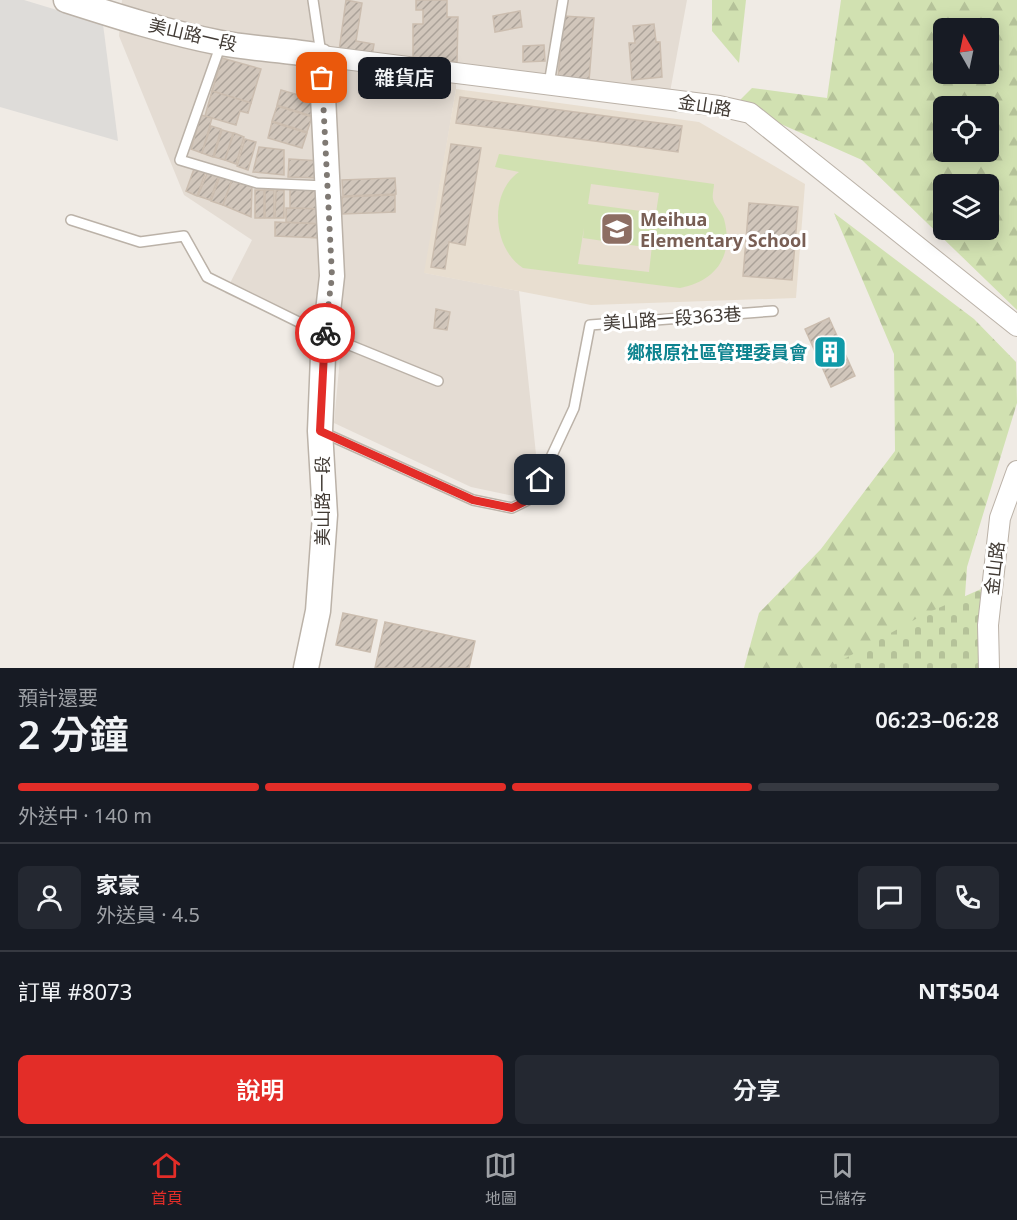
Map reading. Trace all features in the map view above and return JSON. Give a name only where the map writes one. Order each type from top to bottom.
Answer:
[{"type":"street","name":"美山路一段","points":[[66,0],[221,43],[290,50],[321,56],[332,276],[325,335],[320,431],[325,515],[318,611],[306,668]]},
{"type":"street","name":"金山路","points":[[321,56],[719,106],[750,113],[1017,326]]},
{"type":"street","name":"金山路","points":[[989,668],[988,625],[1000,518],[1017,471]]},
{"type":"lane","points":[[313,0],[321,56]]},
{"type":"lane","points":[[549,84],[563,0]]},
{"type":"lane","points":[[221,43],[180,160],[257,183],[328,186]]},
{"type":"lane","points":[[72,220],[140,242],[184,236],[207,277],[325,335],[438,381]]},
{"type":"lane","name":"美山路一段363巷","points":[[320,431],[473,500],[512,508],[532,498],[574,408],[590,325],[773,311]]},
{"type":"shaded area","points":[[0,0],[24,0],[103,24],[118,141],[0,107]]},
{"type":"shaded area","points":[[122,0],[687,0],[670,92],[456,67],[456,89],[425,273],[519,291],[537,464],[514,496],[471,487],[334,423],[341,347],[225,293],[252,240],[184,195],[119,36]]},
{"type":"shaded area","name":"Meihua Elementary School","points":[[456,89],[699,122],[805,184],[796,298],[591,305],[424,273]]},
{"type":"green space","points":[[712,0],[746,0],[739,63],[712,31]]},
{"type":"green space","points":[[841,0],[1017,0],[1017,310],[945,240],[999,240],[999,174],[933,174],[933,229],[862,160],[774,121],[738,102],[752,88],[827,98]]},
{"type":"green space","points":[[499,154],[714,184],[713,199],[723,216],[726,232],[724,255],[712,273],[693,285],[680,288],[523,268],[505,247],[498,220],[503,193],[509,181],[519,172],[495,167]],"holes":[[[591,184],[659,193],[656,213],[588,204]],[[584,228],[583,238],[651,248],[654,228],[649,272],[578,264]]]},
{"type":"green space","points":[[834,213],[974,319],[1016,362],[1017,403],[967,567],[960,668],[744,668],[759,613],[821,549],[895,451],[894,354]]},
{"type":"green space","points":[[981,589],[979,668],[828,668],[923,615]]},
{"type":"building","points":[[346,0],[362,3],[356,41],[374,44],[372,56],[339,51]]},
{"type":"building","points":[[416,0],[447,0],[447,17],[458,17],[457,62],[413,61],[413,24],[423,24],[423,10],[416,10]]},
{"type":"building","points":[[520,11],[522,27],[495,32],[493,16]]},
{"type":"building","points":[[563,16],[594,18],[589,81],[558,78]]},
{"type":"building","points":[[654,24],[656,42],[660,42],[662,77],[632,80],[629,43],[635,43],[633,26]]},
{"type":"building","points":[[544,45],[545,61],[523,62],[523,46]]},
{"type":"building","points":[[222,58],[261,69],[251,103],[212,91]]},
{"type":"building","points":[[281,90],[316,100],[312,116],[277,105]]},
{"type":"building","points":[[212,91],[251,103],[248,113],[240,111],[236,125],[205,116]]},
{"type":"building","points":[[460,97],[682,126],[678,152],[456,123]]},
{"type":"building","points":[[277,106],[312,117],[307,132],[272,121]]},
{"type":"building","points":[[201,115],[212,118],[202,153],[191,149]]},
{"type":"building","points":[[272,122],[307,133],[302,148],[268,138]]},
{"type":"building","points":[[211,126],[221,129],[213,157],[202,153]]},
{"type":"building","points":[[222,130],[233,133],[225,160],[214,157]]},
{"type":"building","points":[[234,133],[244,137],[236,164],[225,160]]},
{"type":"building","points":[[245,139],[256,142],[248,170],[237,166]]},
{"type":"building","points":[[451,144],[481,148],[465,245],[449,242],[445,269],[431,267]]},
{"type":"building","points":[[259,147],[284,150],[284,175],[253,172]]},
{"type":"building","points":[[289,159],[321,161],[321,178],[288,177]]},
{"type":"building","points":[[195,166],[206,171],[197,196],[186,191]]},
{"type":"building","points":[[208,171],[219,175],[210,200],[198,196]]},
{"type":"building","points":[[220,176],[232,180],[223,205],[211,201]]},
{"type":"building","points":[[395,178],[396,194],[343,196],[342,180]]},
{"type":"building","points":[[232,180],[252,187],[251,217],[223,205]]},
{"type":"building","points":[[290,187],[322,188],[321,209],[290,208]]},
{"type":"building","points":[[255,190],[264,190],[264,218],[255,218]]},
{"type":"building","points":[[265,190],[274,190],[274,218],[265,218]]},
{"type":"building","points":[[276,190],[284,190],[284,218],[275,218]]},
{"type":"building","points":[[395,195],[395,212],[342,214],[342,197]]},
{"type":"building","points":[[749,203],[798,207],[792,280],[743,276]]},
{"type":"building","points":[[286,208],[321,209],[321,224],[286,222]]},
{"type":"building","points":[[275,222],[321,224],[320,238],[275,236]]},
{"type":"building","points":[[436,309],[450,312],[447,330],[434,328]]},
{"type":"building","name":"鄉根原社區管理委員會","points":[[829,318],[855,376],[831,387],[805,329]]},
{"type":"building","points":[[343,613],[377,620],[370,652],[336,645]]},
{"type":"building","points":[[385,622],[475,641],[469,668],[375,668]]},
{"type":"way so far","points":[[322,78],[332,276],[325,333]]},
{"type":"place","name":"雜貨店","points":[[322,78]]},
{"type":"place","name":"Meihua Elementary School","points":[[617,229]]},
{"type":"place","name":"鄉根原社區管理委員會","points":[[830,352]]},
{"type":"route","points":[[325,333],[320,431],[473,500],[512,508],[532,498],[540,480]]}]
